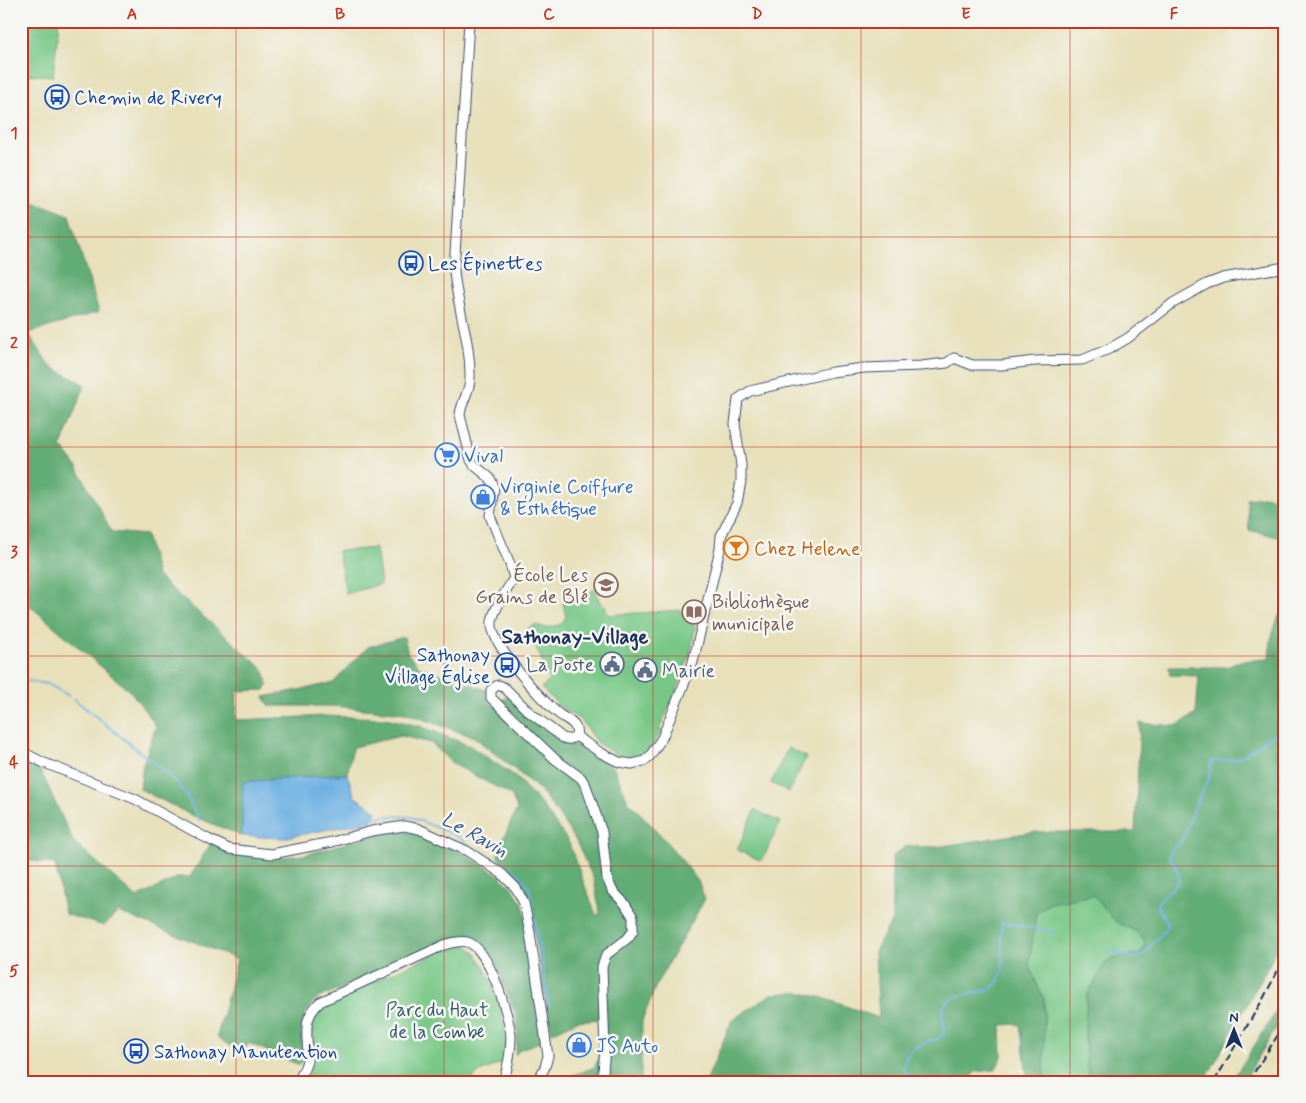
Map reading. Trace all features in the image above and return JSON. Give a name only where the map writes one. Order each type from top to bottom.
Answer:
[{"type":"street","points":[[469,21],[454,271],[456,291],[462,310],[470,379],[468,391],[460,409],[460,415],[471,460],[474,465],[490,478],[494,487],[490,516],[514,578],[494,613],[492,626],[507,657],[558,714],[573,723],[576,728],[576,736]]},
{"type":"street","points":[[576,736],[601,753],[619,762],[632,764],[644,761],[650,756],[662,738],[693,662],[720,549],[721,536],[737,503],[741,481],[741,465],[735,424],[738,399],[750,391],[832,372],[864,368],[948,363],[954,358],[972,365],[1002,366],[1035,361],[1082,360],[1109,349],[1128,338],[1173,303],[1207,284],[1223,278],[1285,268]]},
{"type":"street","points":[[576,736],[568,740],[563,738],[533,715],[503,686],[496,686],[491,690],[491,698],[497,705],[555,759],[581,778],[594,807],[602,832],[607,878],[612,890],[625,904],[633,917],[632,931],[628,938],[606,955],[602,967],[605,1050],[602,1082]]},
{"type":"street","points":[[21,751],[42,762],[135,799],[229,849],[272,854],[332,842],[372,831],[404,826],[419,828],[467,851],[501,873],[516,888],[524,903],[546,1032],[547,1062],[537,1082]]},
{"type":"street","points":[[298,1082],[307,1062],[307,1019],[320,1002],[444,945],[457,941],[468,942],[477,947],[484,956],[494,977],[509,1022],[510,1057],[503,1081]]},
{"type":"green space","points":[[21,21],[59,21],[53,76],[21,74]]},
{"type":"green space","points":[[33,201],[69,215],[99,312],[28,333],[50,366],[85,385],[61,446],[77,467],[112,532],[146,535],[157,576],[263,669],[268,684],[265,690],[237,691],[236,720],[325,716],[385,718],[420,726],[470,746],[515,776],[541,804],[568,841],[596,915],[600,914],[594,880],[575,839],[560,817],[540,790],[474,737],[405,713],[334,706],[270,706],[264,697],[333,683],[368,647],[404,637],[408,654],[420,667],[486,690],[488,701],[495,706],[509,694],[525,714],[544,729],[571,745],[580,745],[614,768],[628,801],[658,832],[698,881],[705,899],[657,983],[642,1021],[642,1082],[553,1082],[595,1067],[600,1052],[601,1019],[577,1021],[552,1033],[531,915],[519,879],[498,857],[499,848],[517,809],[511,795],[453,764],[431,743],[401,736],[353,747],[347,774],[243,782],[242,836],[191,815],[140,789],[143,764],[156,726],[132,693],[30,606],[21,601],[21,206]]},
{"type":"green space","points":[[1285,492],[1285,550],[1282,538],[1249,530],[1247,499],[1269,496],[1281,503],[1283,493]]},
{"type":"green space","points":[[376,548],[381,584],[346,594],[338,551]]},
{"type":"green space","points":[[596,589],[599,602],[601,601],[603,606],[605,605],[608,615],[680,610],[684,615],[691,618],[695,628],[690,654],[676,692],[659,729],[662,731],[647,754],[635,760],[622,758],[596,742],[581,720],[564,710],[541,688],[550,680],[526,630],[535,625],[547,628],[562,624],[566,617],[563,603]]},
{"type":"green space","points":[[1285,613],[1285,759],[1281,775],[1285,776],[1285,930],[1269,965],[1204,1082],[1090,1082],[1086,1061],[1087,995],[1107,961],[1127,955],[1140,955],[1146,945],[1139,933],[1116,922],[1093,895],[1050,903],[1036,913],[1029,966],[1044,1000],[1044,1082],[1028,1082],[1020,1024],[1001,1025],[1002,1057],[995,1070],[975,1072],[971,1078],[972,1082],[706,1082],[732,1020],[772,994],[799,992],[823,998],[879,1018],[875,951],[892,920],[892,857],[906,846],[936,847],[1033,832],[1135,832],[1140,723],[1176,726],[1196,714],[1199,676],[1170,675],[1169,667],[1227,667],[1240,661],[1269,659],[1271,639],[1279,615]]},
{"type":"green space","points":[[788,748],[806,757],[789,792],[771,783]]},
{"type":"green space","points":[[21,755],[37,763],[73,841],[137,898],[179,877],[190,877],[211,843],[272,858],[305,855],[391,830],[418,832],[464,854],[499,875],[513,889],[523,904],[545,1040],[521,1049],[515,1055],[517,1020],[495,964],[491,956],[478,944],[459,937],[318,998],[311,1005],[304,1019],[302,1027],[302,1062],[299,1065],[249,1043],[241,1054],[217,1037],[237,959],[118,912],[104,926],[65,914],[55,864],[21,859]]},
{"type":"green space","points":[[755,810],[780,822],[762,861],[737,850]]},
{"type":"green space","points":[[1093,895],[1116,922],[1139,933],[1146,945],[1141,955],[1127,955],[1085,1028],[1086,1061],[1090,1082],[1044,1082],[1044,1000],[1029,966],[1036,912],[1050,903]]},
{"type":"green space","name":"Parc du Haut de la Combe","points":[[466,945],[479,958],[491,981],[505,1030],[505,1061],[478,1073],[471,1082],[302,1082],[310,1019],[323,1004],[453,946]]},
{"type":"green space","points":[[1285,998],[1285,1014],[1243,1082],[1231,1082]]},
{"type":"water","points":[[347,774],[355,797],[377,811],[371,821],[283,838],[242,836],[243,782]]},
{"type":"waterway","name":"Le Ravin","points":[[21,680],[48,684],[69,696]]},
{"type":"waterway","name":"Le Ravin","points":[[74,699],[176,781],[187,796],[199,821]]},
{"type":"waterway","points":[[1108,950],[1133,957],[1144,956],[1167,928],[1167,923],[1157,905],[1179,881],[1179,875],[1169,857],[1171,850],[1182,841],[1195,806],[1209,778],[1211,762],[1238,758],[1285,730]]},
{"type":"waterway","name":"Le Ravin","points":[[371,818],[411,817],[455,835],[473,848],[520,875],[529,887],[549,1007]]},
{"type":"waterway","points":[[915,1082],[903,1069],[906,1058],[915,1048],[941,1037],[944,1033],[943,1008],[946,1003],[957,997],[990,989],[999,980],[1003,966],[1002,923],[1056,932]]},
{"type":"waterway","points":[[786,1082],[809,1078],[856,1080],[880,1076],[892,1082]]},
{"type":"railway","points":[[1214,1082],[1263,999],[1285,957]]},
{"type":"railway","points":[[1248,1082],[1285,1024]]},
{"type":"place","name":"Chemin de Rivery","points":[[57,97]]},
{"type":"place","name":"Les Épinettes","points":[[411,263]]},
{"type":"place","name":"Vival","points":[[447,455]]},
{"type":"place","name":"Virginie Coiffure & Esthétique","points":[[483,497]]},
{"type":"place","name":"Chez Helene","points":[[736,548]]},
{"type":"place","name":"École Les Grains de Blé","points":[[606,585]]},
{"type":"place","name":"Bibliothèque municipale","points":[[694,612]]},
{"type":"place","name":"La Poste","points":[[612,664]]},
{"type":"place","name":"Sathonay Village Église","points":[[507,665]]},
{"type":"place","name":"Mairie","points":[[645,670]]},
{"type":"place","name":"JS Auto","points":[[579,1045]]},
{"type":"place","name":"Sathonay Manutention","points":[[136,1051]]},
{"type":"district","name":"Sathonay-Village","points":[[575,636]]}]
